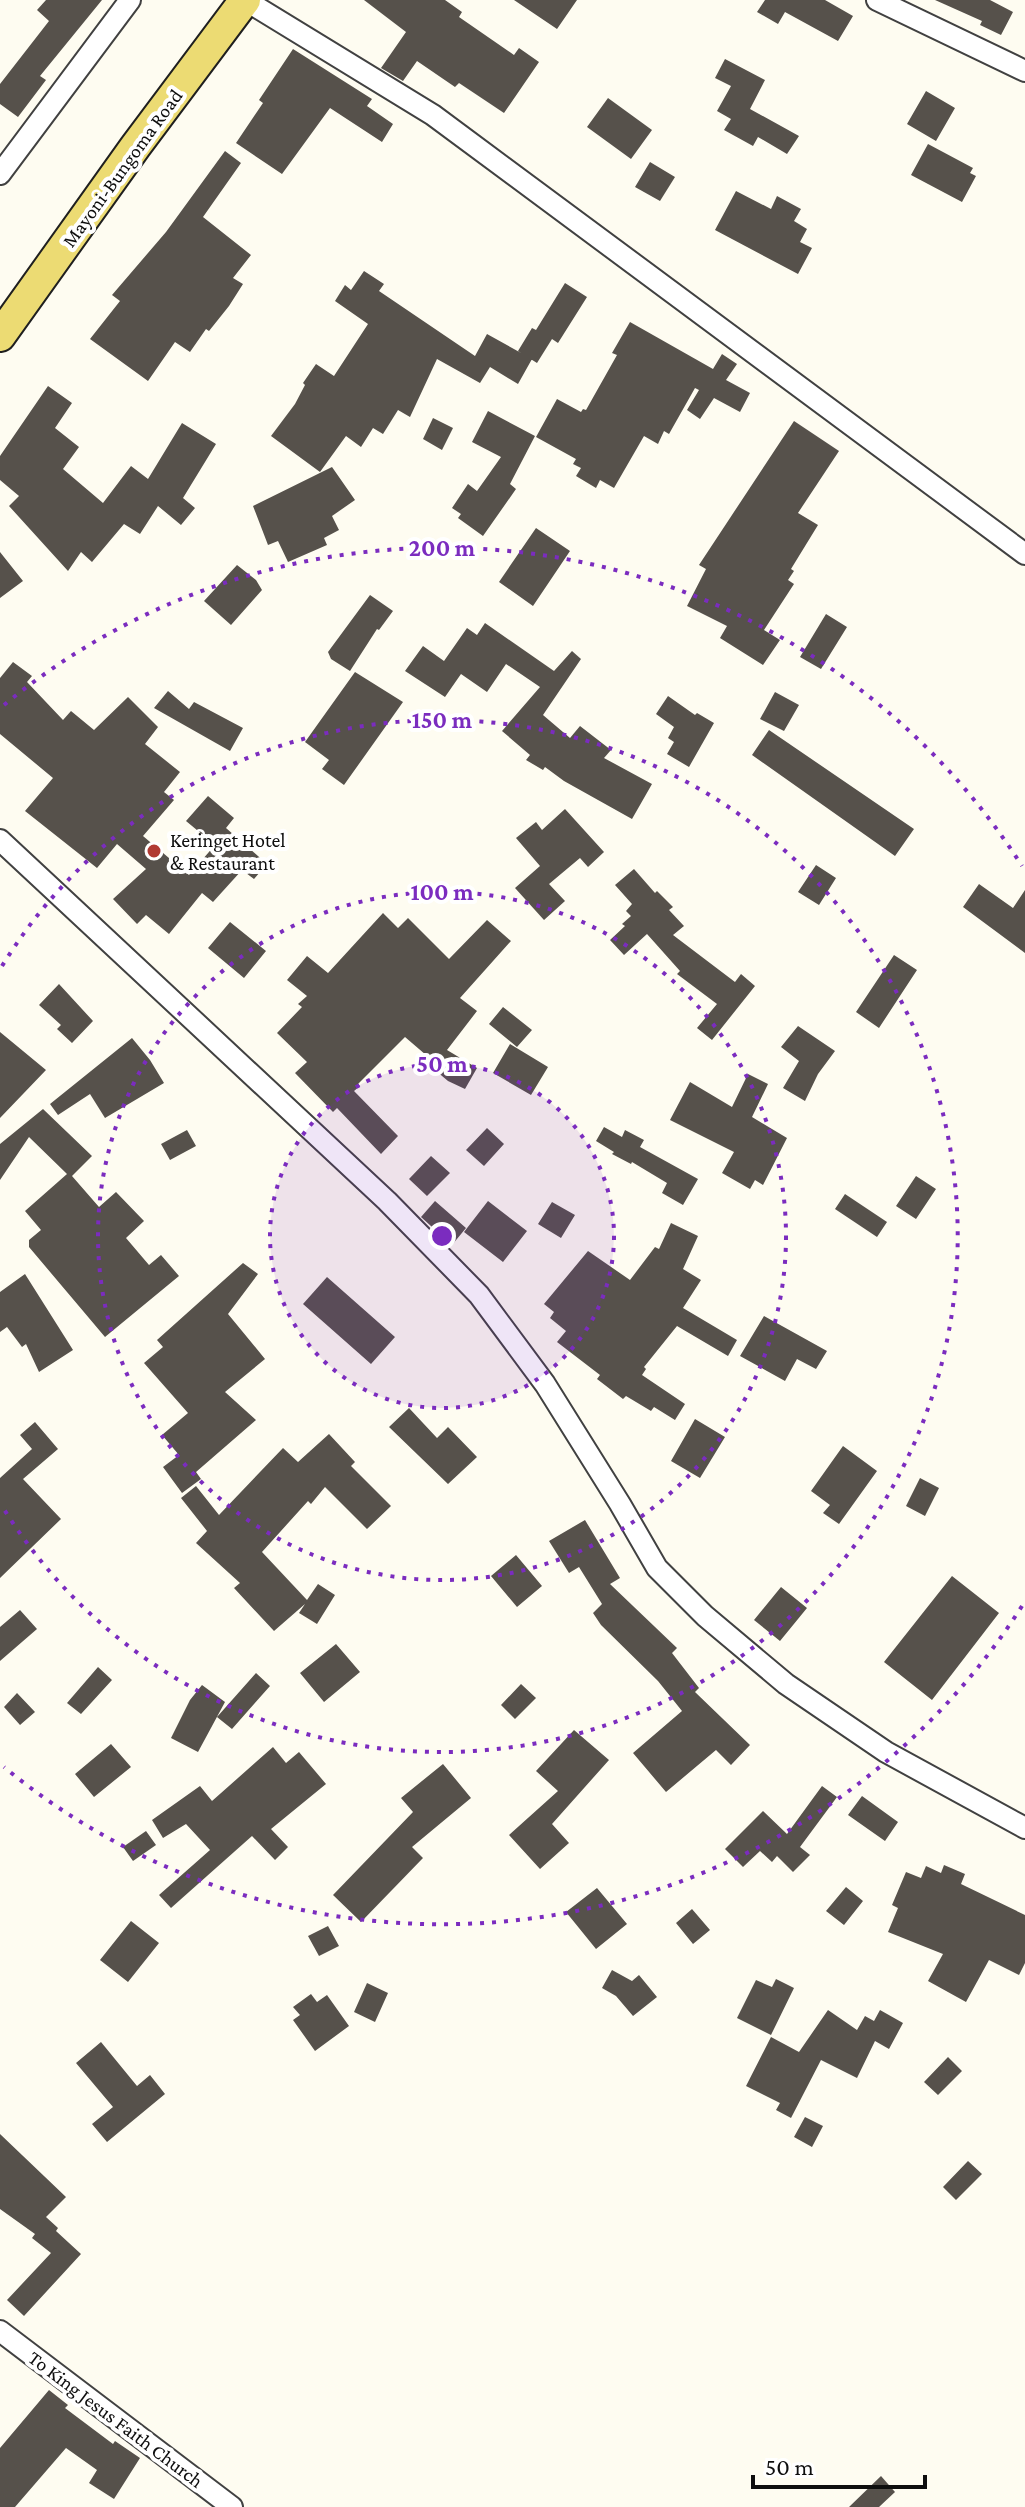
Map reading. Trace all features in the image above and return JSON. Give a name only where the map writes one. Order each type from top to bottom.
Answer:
[{"type":"main road","name":"Mayoni-Bungoma Road","points":[[0,336],[245,0]]},
{"type":"street","points":[[0,174],[130,0]]},
{"type":"street","points":[[245,0],[433,115],[1025,554]]},
{"type":"street","points":[[877,0],[1025,71]]},
{"type":"street","points":[[0,840],[387,1201],[479,1295],[545,1384],[657,1568],[705,1616],[786,1684],[886,1752],[1025,1828]]},
{"type":"street","name":"To King Jesus Faith Church","points":[[0,2331],[232,2507]]},
{"type":"building","points":[[46,0],[102,0],[40,76],[46,80],[18,117],[0,104],[0,84],[49,21],[37,10]]},
{"type":"building","points":[[364,0],[445,0],[462,12],[459,17],[514,55],[519,48],[539,62],[504,113],[459,83],[455,87],[417,61],[403,81],[381,68],[406,32]]},
{"type":"building","points":[[514,0],[577,0],[557,29]]},
{"type":"building","points":[[765,0],[825,0],[853,16],[838,41],[785,12],[778,24],[757,12]]},
{"type":"building","points":[[935,0],[990,0],[1013,12],[1001,35],[980,25],[982,21]]},
{"type":"building","points":[[293,49],[372,99],[367,106],[393,124],[382,142],[330,108],[282,174],[236,143],[263,103],[259,100]]},
{"type":"building","points":[[725,59],[765,80],[750,109],[799,136],[787,154],[758,137],[753,146],[724,130],[731,119],[717,111],[731,86],[715,78]]},
{"type":"building","points":[[926,91],[955,108],[936,141],[907,124]]},
{"type":"building","points":[[608,98],[652,130],[631,159],[587,127]]},
{"type":"building","points":[[928,144],[973,168],[970,173],[976,176],[962,202],[911,175]]},
{"type":"building","points":[[225,151],[241,163],[203,217],[251,255],[233,278],[243,284],[229,306],[209,331],[206,329],[190,352],[175,342],[148,381],[90,339],[120,301],[112,295],[166,232]]},
{"type":"building","points":[[650,162],[675,177],[660,201],[635,187]]},
{"type":"building","points":[[736,191],[771,209],[777,196],[801,209],[794,221],[807,229],[800,242],[812,248],[798,274],[715,230]]},
{"type":"building","points":[[364,271],[384,284],[379,291],[475,356],[487,334],[532,359],[518,384],[490,367],[480,383],[437,359],[410,417],[398,410],[383,434],[373,428],[361,447],[346,436],[320,472],[271,436],[295,404],[305,385],[303,383],[316,364],[334,376],[368,324],[335,301],[345,285],[351,290]]},
{"type":"building","points":[[565,283],[587,297],[558,343],[552,339],[537,363],[518,351],[532,328],[536,330]]},
{"type":"building","points":[[630,322],[713,369],[722,354],[737,364],[726,380],[750,393],[740,412],[714,398],[700,419],[687,410],[699,390],[695,388],[669,434],[664,431],[658,444],[644,436],[614,488],[600,480],[596,488],[576,476],[581,468],[573,464],[576,459],[536,437],[557,399],[581,412],[586,410],[617,355],[612,353]]},
{"type":"building","points":[[48,386],[72,403],[55,428],[79,447],[63,469],[103,503],[131,466],[148,479],[182,423],[216,444],[183,498],[195,508],[181,525],[158,506],[140,534],[124,524],[92,562],[81,552],[68,571],[9,506],[19,496],[0,480],[0,456]]},
{"type":"building","points":[[488,411],[535,436],[510,484],[516,489],[483,536],[458,518],[461,514],[452,508],[468,484],[477,491],[501,457],[472,442]]},
{"type":"building","points":[[433,418],[453,428],[442,450],[423,439]]},
{"type":"building","points":[[794,421],[839,451],[798,513],[818,525],[791,569],[794,571],[788,580],[794,584],[764,630],[780,640],[763,665],[720,638],[727,626],[687,606],[706,569],[699,565]]},
{"type":"building","points":[[332,467],[355,500],[332,516],[339,530],[324,538],[327,545],[288,562],[278,541],[268,545],[253,506]]},
{"type":"building","points":[[536,528],[570,551],[533,606],[499,582]]},
{"type":"building","points":[[0,552],[23,581],[0,598]]},
{"type":"building","points":[[237,565],[256,580],[262,590],[231,625],[204,601]]},
{"type":"building","points":[[370,595],[393,611],[377,629],[350,671],[331,659],[328,652]]},
{"type":"building","points":[[826,614],[847,627],[821,669],[800,657]]},
{"type":"building","points":[[485,623],[554,671],[572,651],[581,659],[543,715],[570,738],[580,726],[611,750],[604,758],[652,784],[632,819],[545,767],[543,770],[526,760],[530,755],[502,731],[540,687],[506,664],[487,692],[461,674],[445,697],[405,671],[423,646],[444,661],[467,628],[477,635]]},
{"type":"building","points":[[13,662],[32,676],[27,682],[63,720],[71,711],[94,730],[128,697],[158,727],[145,744],[180,772],[164,792],[174,800],[143,836],[189,875],[215,845],[186,821],[208,796],[234,818],[226,828],[267,864],[254,879],[242,870],[213,902],[202,893],[169,934],[146,915],[137,924],[113,899],[146,869],[117,844],[97,868],[25,811],[53,778],[0,734],[0,678]]},
{"type":"building","points":[[355,672],[403,702],[344,785],[322,769],[329,760],[305,742]]},
{"type":"building","points":[[168,691],[189,709],[194,702],[243,728],[230,751],[154,708]]},
{"type":"building","points":[[775,692],[799,705],[784,731],[760,719]]},
{"type":"building","points":[[668,696],[695,715],[697,713],[714,723],[689,767],[667,754],[674,742],[668,738],[674,727],[656,714]]},
{"type":"building","points":[[769,730],[914,829],[895,856],[752,755]]},
{"type":"building","points":[[565,809],[604,852],[588,867],[580,858],[549,884],[565,901],[544,920],[515,888],[540,866],[516,838],[536,822],[542,830]]},
{"type":"building","points":[[816,865],[836,878],[819,905],[798,892]]},
{"type":"building","points":[[634,869],[655,893],[657,891],[673,907],[669,910],[684,926],[673,935],[735,982],[741,974],[755,986],[712,1040],[697,1028],[717,1004],[677,974],[680,971],[647,934],[624,955],[610,940],[631,916],[626,911],[632,904],[615,885]]},
{"type":"building","points":[[979,884],[1013,908],[1025,890],[1025,953],[963,907]]},
{"type":"building","points":[[383,913],[398,928],[408,918],[449,959],[487,920],[511,941],[460,998],[477,1011],[447,1050],[477,1068],[465,1089],[448,1081],[429,1065],[433,1061],[405,1037],[358,1084],[360,1086],[354,1091],[398,1136],[381,1154],[337,1108],[333,1112],[295,1073],[307,1062],[277,1033],[302,1007],[298,1004],[307,996],[287,980],[307,956],[328,973]]},
{"type":"building","points":[[230,922],[266,951],[244,978],[208,948]]},
{"type":"building","points":[[894,955],[917,970],[879,1028],[856,1012]]},
{"type":"building","points":[[59,984],[93,1021],[72,1043],[57,1029],[61,1025],[39,1005]]},
{"type":"building","points":[[503,1007],[532,1030],[517,1047],[489,1024]]},
{"type":"building","points":[[798,1026],[835,1051],[818,1074],[805,1101],[783,1088],[799,1061],[781,1047]]},
{"type":"building","points":[[0,1032],[46,1070],[0,1118]]},
{"type":"building","points":[[132,1038],[164,1083],[105,1118],[90,1094],[58,1115],[50,1104]]},
{"type":"building","points":[[510,1044],[548,1067],[531,1095],[493,1073]]},
{"type":"building","points":[[748,1074],[768,1084],[752,1117],[787,1138],[763,1185],[755,1180],[750,1189],[722,1173],[734,1152],[670,1120],[690,1082],[732,1107]]},
{"type":"building","points":[[43,1109],[92,1156],[72,1176],[99,1207],[116,1192],[144,1221],[126,1238],[149,1265],[161,1255],[179,1276],[105,1337],[29,1247],[29,1240],[41,1230],[25,1211],[67,1174],[29,1137],[0,1180],[0,1144]]},
{"type":"building","points":[[604,1127],[622,1137],[625,1130],[644,1140],[640,1147],[698,1179],[683,1205],[662,1193],[667,1183],[612,1154],[614,1152],[596,1141]]},
{"type":"building","points":[[487,1128],[504,1144],[484,1166],[466,1150]]},
{"type":"building","points":[[187,1130],[196,1146],[170,1160],[161,1144]]},
{"type":"building","points":[[431,1156],[450,1173],[427,1196],[409,1179]]},
{"type":"building","points":[[916,1176],[936,1189],[916,1219],[896,1206]]},
{"type":"building","points":[[845,1194],[887,1222],[877,1237],[835,1209]]},
{"type":"building","points":[[435,1201],[466,1228],[452,1245],[421,1217]]},
{"type":"building","points":[[488,1201],[527,1231],[503,1262],[464,1232]]},
{"type":"building","points":[[552,1202],[575,1215],[561,1238],[538,1224]]},
{"type":"building","points":[[671,1223],[698,1236],[683,1269],[701,1280],[683,1308],[737,1340],[728,1356],[677,1326],[644,1367],[646,1369],[642,1375],[685,1404],[675,1420],[654,1407],[651,1411],[626,1396],[623,1399],[597,1379],[600,1375],[557,1342],[566,1331],[550,1318],[554,1312],[544,1304],[588,1251],[630,1280],[655,1247],[659,1249]]},
{"type":"building","points":[[243,1263],[258,1274],[228,1314],[265,1359],[225,1392],[256,1420],[196,1472],[201,1479],[182,1493],[163,1467],[179,1455],[162,1435],[188,1413],[144,1363],[163,1347],[157,1340]]},
{"type":"building","points":[[25,1274],[73,1350],[39,1372],[26,1344],[22,1347],[7,1327],[0,1332],[0,1292]]},
{"type":"building","points":[[327,1277],[395,1337],[371,1364],[303,1304]]},
{"type":"building","points":[[764,1316],[827,1351],[816,1369],[797,1359],[785,1381],[740,1356]]},
{"type":"building","points":[[409,1408],[437,1438],[448,1427],[477,1457],[448,1484],[389,1427]]},
{"type":"building","points":[[695,1419],[725,1437],[700,1478],[671,1461]]},
{"type":"building","points":[[35,1422],[58,1449],[23,1479],[61,1519],[0,1578],[0,1478],[32,1449],[20,1435]]},
{"type":"building","points":[[329,1434],[355,1462],[351,1466],[391,1506],[367,1529],[325,1487],[311,1504],[308,1501],[262,1552],[307,1600],[318,1584],[335,1595],[317,1624],[299,1613],[305,1604],[274,1631],[234,1588],[240,1583],[196,1543],[207,1531],[181,1498],[196,1486],[219,1515],[283,1448],[298,1462]]},
{"type":"building","points":[[843,1446],[877,1471],[839,1524],[823,1513],[830,1505],[811,1491]]},
{"type":"building","points":[[920,1478],[939,1488],[925,1516],[906,1506]]},
{"type":"building","points":[[585,1520],[620,1578],[610,1584],[677,1648],[672,1653],[699,1688],[695,1692],[750,1745],[731,1765],[716,1750],[666,1792],[633,1753],[682,1711],[658,1681],[601,1625],[593,1613],[602,1604],[579,1567],[569,1573],[549,1541]]},
{"type":"building","points":[[516,1555],[542,1586],[517,1607],[491,1576]]},
{"type":"building","points":[[952,1576],[999,1613],[932,1700],[884,1662]]},
{"type":"building","points":[[781,1587],[807,1608],[780,1641],[754,1620]]},
{"type":"building","points":[[20,1610],[37,1629],[0,1661],[0,1627]]},
{"type":"building","points":[[336,1644],[360,1672],[324,1702],[300,1673]]},
{"type":"building","points":[[98,1667],[112,1680],[81,1714],[67,1703]]},
{"type":"building","points":[[256,1673],[270,1686],[232,1729],[217,1717]]},
{"type":"building","points":[[521,1684],[536,1698],[515,1719],[501,1705]]},
{"type":"building","points":[[202,1685],[225,1702],[198,1752],[171,1738],[190,1700]]},
{"type":"building","points":[[17,1693],[35,1712],[20,1725],[4,1707]]},
{"type":"building","points":[[574,1730],[609,1760],[552,1824],[569,1843],[540,1869],[509,1835],[558,1791],[536,1771]]},
{"type":"building","points":[[111,1744],[131,1767],[94,1797],[75,1774]]},
{"type":"building","points":[[273,1747],[286,1763],[299,1752],[326,1784],[271,1829],[288,1847],[275,1860],[252,1836],[171,1908],[159,1895],[210,1850],[186,1824],[163,1838],[152,1820],[200,1786],[212,1801]]},
{"type":"building","points":[[443,1764],[471,1798],[412,1847],[423,1858],[361,1922],[333,1895],[413,1812],[401,1798]]},
{"type":"building","points":[[822,1786],[837,1797],[800,1847],[810,1855],[793,1872],[777,1856],[772,1862],[760,1851],[743,1867],[725,1849],[763,1811],[787,1834]]},
{"type":"building","points":[[862,1796],[898,1822],[885,1841],[848,1815]]},
{"type":"building","points":[[146,1831],[156,1845],[133,1861],[123,1847]]},
{"type":"building","points":[[944,1865],[965,1874],[961,1884],[1025,1915],[1025,1963],[1019,1975],[989,1960],[966,2002],[928,1981],[943,1954],[888,1932],[898,1908],[892,1905],[906,1872],[921,1878],[926,1866],[941,1873]]},
{"type":"building","points":[[846,1887],[863,1901],[844,1925],[826,1911]]},
{"type":"building","points":[[597,1888],[627,1924],[596,1949],[566,1912]]},
{"type":"building","points":[[692,1909],[710,1930],[693,1944],[676,1923]]},
{"type":"building","points":[[131,1921],[159,1943],[128,1982],[100,1960]]},
{"type":"building","points":[[328,1926],[339,1946],[319,1956],[308,1936]]},
{"type":"building","points":[[612,1970],[632,1981],[639,1975],[657,1997],[633,2016],[616,1996],[602,1988]]},
{"type":"building","points":[[776,1979],[794,1988],[771,2035],[737,2018],[756,1980],[772,1987]]},
{"type":"building","points":[[367,1983],[388,1993],[375,2022],[354,2012]]},
{"type":"building","points":[[311,1994],[317,2002],[327,1995],[349,2026],[315,2051],[293,2020],[300,2015],[293,2007]]},
{"type":"building","points":[[828,2010],[857,2030],[865,2016],[874,2021],[880,2010],[903,2023],[889,2049],[875,2041],[857,2078],[821,2060],[791,2118],[776,2110],[780,2103],[746,2086],[771,2037],[799,2052]]},
{"type":"building","points":[[101,2042],[137,2086],[150,2075],[165,2094],[107,2142],[92,2124],[113,2107],[76,2063]]},
{"type":"building","points":[[948,2057],[962,2071],[938,2095],[924,2082]]},
{"type":"building","points":[[805,2117],[823,2126],[812,2147],[794,2137]]},
{"type":"building","points":[[0,2134],[66,2197],[46,2217],[81,2254],[24,2316],[7,2300],[51,2253],[32,2238],[35,2234],[0,2209]]},
{"type":"building","points":[[968,2161],[982,2174],[956,2200],[943,2187]]},
{"type":"building","points":[[49,2390],[68,2405],[65,2408],[113,2444],[115,2441],[140,2458],[114,2499],[89,2483],[97,2470],[66,2448],[15,2507],[0,2507],[0,2448]]},
{"type":"building","points":[[881,2476],[895,2492],[879,2507],[849,2507]]},
{"type":"place","name":"Keringet Hotel & Restaurant","points":[[154,851]]}]
